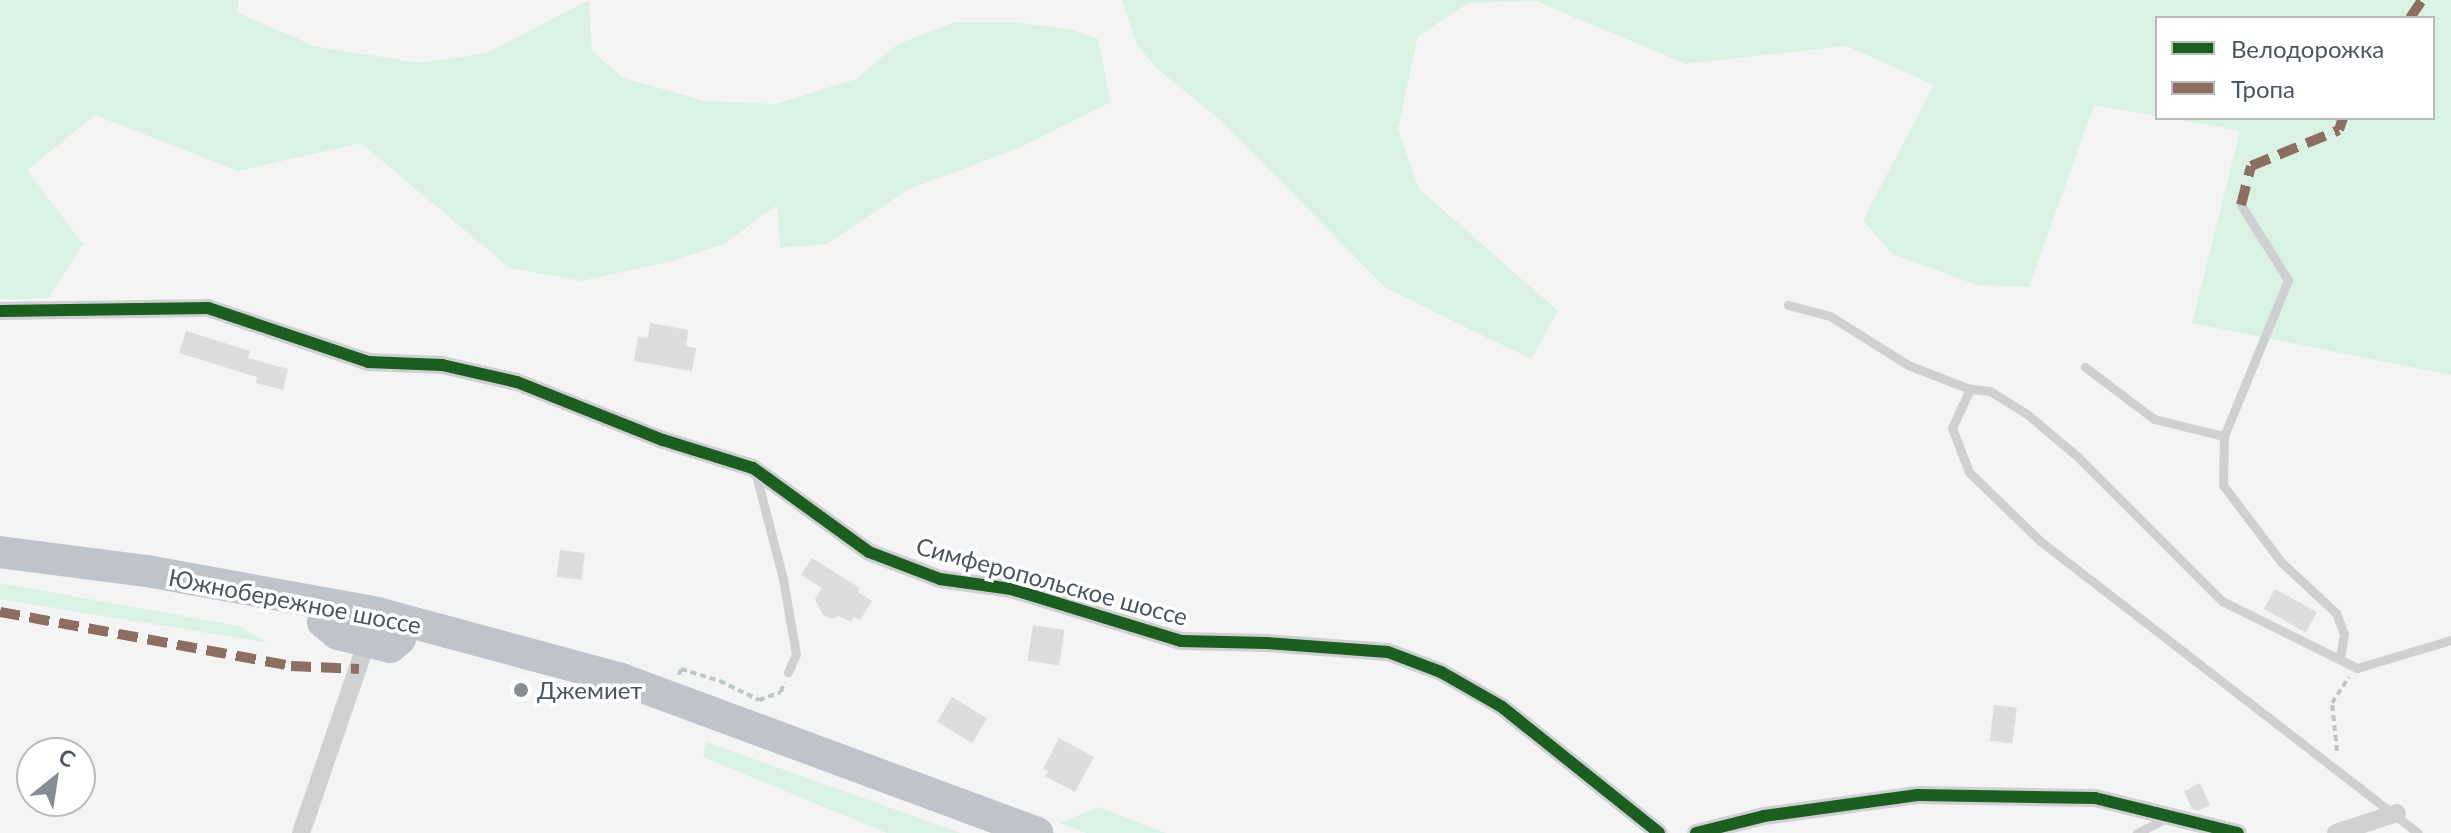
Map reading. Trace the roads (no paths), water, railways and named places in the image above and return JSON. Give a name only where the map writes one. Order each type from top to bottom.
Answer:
[{"type":"highway","name":"Южнобережное шоссе","points":[[0,552],[147,571],[318,611],[377,634],[615,697],[991,833]]},
{"type":"highway","name":"Южнобережное шоссе","points":[[0,568],[318,611],[377,613],[621,679],[1037,833]]},
{"type":"highway","points":[[377,634],[438,640],[449,634]]},
{"type":"street","name":"Симферопольское шоссе","points":[[0,311],[208,308],[368,362],[442,365],[517,382],[663,440],[753,468],[869,552],[940,579],[1011,589],[1181,641],[1266,643],[1388,652],[1441,672],[1502,707],[1659,833]]},
{"type":"street","points":[[301,833],[377,634]]},
{"type":"street","points":[[1696,833],[1764,816],[1918,795],[2095,798],[2238,833]]},
{"type":"street","points":[[2336,833],[2397,813]]},
{"type":"lane","points":[[2241,205],[2288,280],[2224,436],[2223,485],[2282,563],[2336,613],[2344,634],[2340,658]]},
{"type":"lane","points":[[1788,305],[1830,316],[1908,365],[1970,389],[1990,391],[2027,414],[2078,457],[2222,601],[2357,668],[2451,640]]},
{"type":"lane","points":[[2085,367],[2154,419],[2224,436]]},
{"type":"lane","points":[[1970,389],[1952,428],[1969,472],[2040,541],[2397,813],[2418,833]]},
{"type":"lane","points":[[753,468],[769,520],[796,654],[788,672]]},
{"type":"lane","points":[[2137,833],[2170,816]]},
{"type":"place","name":"Джемиет","points":[[521,690]]}]
